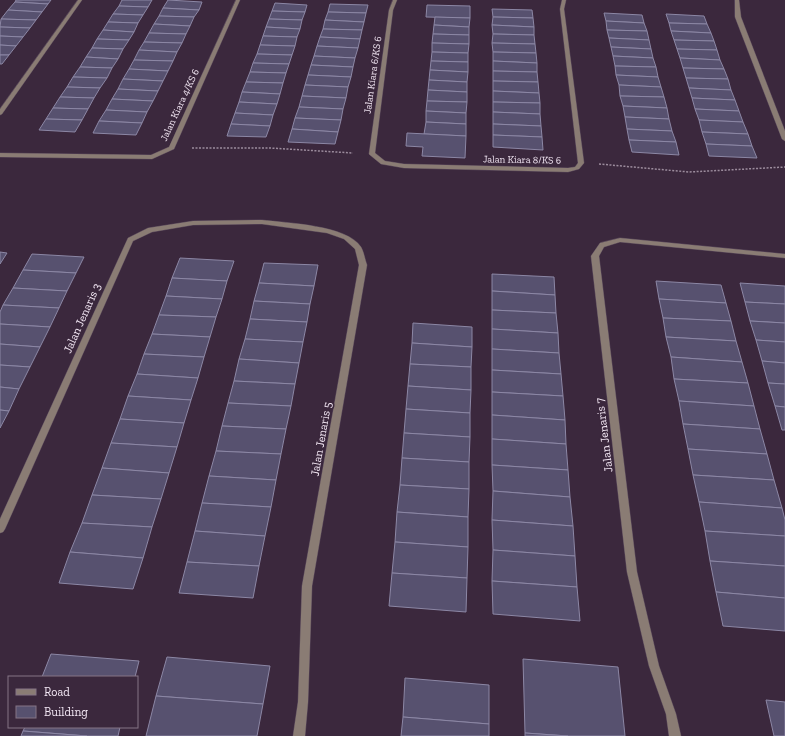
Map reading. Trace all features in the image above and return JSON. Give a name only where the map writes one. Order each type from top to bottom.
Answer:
[{"type":"street","points":[[0,113],[80,0]]},
{"type":"street","name":"Jalan Kiara 4/KS 6","points":[[0,155],[152,157],[172,148],[238,0]]},
{"type":"street","name":"Jalan Kiara 6/KS 6","points":[[372,154],[391,10],[395,0]]},
{"type":"street","points":[[564,0],[562,9],[581,163]]},
{"type":"street","points":[[737,0],[738,16],[785,139]]},
{"type":"street","name":"Jalan Kiara 8/KS 6","points":[[372,154],[383,163],[404,166],[568,170],[577,168],[581,163]]},
{"type":"street","name":"Jalan Jenaris 3","points":[[0,529],[130,240],[150,230],[193,223],[262,222]]},
{"type":"street","name":"Jalan Jenaris 5","points":[[262,222],[328,231],[346,237],[358,248],[363,265],[307,586],[303,702],[299,736]]},
{"type":"street","name":"Jalan Jenaris 7","points":[[675,736],[671,714],[654,666],[632,572],[595,256],[602,245],[620,240],[720,248],[785,256]]},
{"type":"path","points":[[172,148],[270,148],[372,154]]},
{"type":"path","points":[[581,163],[689,172],[785,167]]},
{"type":"building","points":[[16,0],[51,0],[48,4],[15,2]]},
{"type":"building","points":[[122,0],[152,0],[148,7],[119,6]]},
{"type":"building","points":[[168,0],[202,2],[199,10],[163,8]]},
{"type":"building","points":[[15,2],[48,4],[42,12],[8,10]]},
{"type":"building","points":[[275,3],[307,5],[305,12],[272,11]]},
{"type":"building","points":[[330,4],[368,5],[366,13],[328,12]]},
{"type":"building","points":[[427,5],[470,6],[470,18],[426,17]]},
{"type":"building","points":[[119,6],[148,7],[143,15],[113,14]]},
{"type":"building","points":[[163,8],[199,10],[194,17],[159,16]]},
{"type":"building","points":[[492,9],[532,10],[533,18],[493,17]]},
{"type":"building","points":[[8,10],[42,12],[36,20],[1,19]]},
{"type":"building","points":[[272,11],[305,12],[302,20],[269,19]]},
{"type":"building","points":[[328,12],[366,13],[364,22],[325,20]]},
{"type":"building","points":[[604,13],[642,15],[644,23],[606,21]]},
{"type":"building","points":[[113,14],[143,15],[138,23],[108,22]]},
{"type":"building","points":[[666,14],[704,16],[707,24],[669,23]]},
{"type":"building","points":[[159,16],[194,17],[190,26],[154,24]]},
{"type":"building","points":[[435,17],[470,18],[469,27],[434,25]]},
{"type":"building","points":[[493,17],[533,18],[534,27],[492,25]]},
{"type":"building","points":[[1,19],[36,20],[30,28],[0,27]]},
{"type":"building","points":[[269,19],[302,20],[300,29],[266,27]]},
{"type":"building","points":[[325,20],[364,22],[362,30],[323,29]]},
{"type":"building","points":[[606,21],[644,23],[647,31],[607,30]]},
{"type":"building","points":[[108,22],[138,23],[134,32],[103,30]]},
{"type":"building","points":[[669,23],[707,24],[711,33],[671,31]]},
{"type":"building","points":[[154,24],[190,26],[186,34],[149,33]]},
{"type":"building","points":[[434,25],[469,27],[469,35],[433,34]]},
{"type":"building","points":[[492,25],[534,27],[534,35],[493,34]]},
{"type":"building","points":[[0,27],[30,28],[23,37],[0,36]]},
{"type":"building","points":[[266,27],[300,29],[297,37],[263,36]]},
{"type":"building","points":[[323,29],[362,30],[360,39],[320,37]]},
{"type":"building","points":[[103,30],[134,32],[129,40],[97,39]]},
{"type":"building","points":[[607,30],[647,31],[649,40],[609,38]]},
{"type":"building","points":[[671,31],[711,33],[714,41],[674,40]]},
{"type":"building","points":[[149,33],[186,34],[182,43],[144,42]]},
{"type":"building","points":[[433,34],[469,35],[469,44],[432,43]]},
{"type":"building","points":[[493,34],[534,35],[535,44],[492,43]]},
{"type":"building","points":[[0,36],[23,37],[16,46],[0,45]]},
{"type":"building","points":[[263,36],[297,37],[295,46],[260,45]]},
{"type":"building","points":[[320,37],[360,39],[358,48],[317,46]]},
{"type":"building","points":[[609,38],[649,40],[651,49],[611,47]]},
{"type":"building","points":[[97,39],[129,40],[123,49],[92,48]]},
{"type":"building","points":[[674,40],[714,41],[717,50],[677,49]]},
{"type":"building","points":[[144,42],[182,43],[177,52],[139,50]]},
{"type":"building","points":[[432,43],[469,44],[468,53],[432,52]]},
{"type":"building","points":[[492,43],[535,44],[536,53],[493,52]]},
{"type":"building","points":[[0,45],[16,46],[9,55],[0,55]]},
{"type":"building","points":[[260,45],[295,46],[292,55],[257,54]]},
{"type":"building","points":[[317,46],[358,48],[355,58],[314,56]]},
{"type":"building","points":[[611,47],[651,49],[653,58],[613,56]]},
{"type":"building","points":[[92,48],[123,49],[118,59],[86,57]]},
{"type":"building","points":[[677,49],[717,50],[720,60],[680,58]]},
{"type":"building","points":[[139,50],[177,52],[173,61],[134,60]]},
{"type":"building","points":[[432,52],[468,53],[468,62],[431,61]]},
{"type":"building","points":[[493,52],[536,53],[537,63],[493,61]]},
{"type":"building","points":[[257,54],[292,55],[289,64],[253,63]]},
{"type":"building","points":[[0,55],[9,55],[2,64],[0,64]]},
{"type":"building","points":[[314,56],[355,58],[353,67],[311,65]]},
{"type":"building","points":[[613,56],[653,58],[656,67],[615,66]]},
{"type":"building","points":[[86,57],[118,59],[112,68],[80,67]]},
{"type":"building","points":[[680,58],[720,60],[724,69],[683,68]]},
{"type":"building","points":[[134,60],[173,61],[168,71],[129,69]]},
{"type":"building","points":[[431,61],[468,62],[468,72],[430,70]]},
{"type":"building","points":[[493,61],[537,63],[537,72],[493,71]]},
{"type":"building","points":[[253,63],[289,64],[286,73],[250,72]]},
{"type":"building","points":[[311,65],[353,67],[351,77],[308,75]]},
{"type":"building","points":[[615,66],[656,67],[658,77],[616,75]]},
{"type":"building","points":[[80,67],[112,68],[107,78],[73,77]]},
{"type":"building","points":[[683,68],[724,69],[728,79],[686,78]]},
{"type":"building","points":[[129,69],[168,71],[163,81],[123,79]]},
{"type":"building","points":[[430,70],[468,72],[467,82],[429,80]]},
{"type":"building","points":[[493,71],[537,72],[538,82],[493,81]]},
{"type":"building","points":[[250,72],[286,73],[283,83],[246,82]]},
{"type":"building","points":[[308,75],[351,77],[348,87],[305,85]]},
{"type":"building","points":[[616,75],[658,77],[661,87],[619,85]]},
{"type":"building","points":[[73,77],[107,78],[100,88],[67,87]]},
{"type":"building","points":[[686,78],[728,79],[731,90],[689,88]]},
{"type":"building","points":[[123,79],[163,81],[158,91],[118,89]]},
{"type":"building","points":[[429,80],[467,82],[467,92],[428,90]]},
{"type":"building","points":[[493,81],[538,82],[539,93],[493,91]]},
{"type":"building","points":[[246,82],[283,83],[280,94],[242,92]]},
{"type":"building","points":[[305,85],[348,87],[346,98],[302,96]]},
{"type":"building","points":[[619,85],[661,87],[664,97],[620,96]]},
{"type":"building","points":[[67,87],[100,88],[94,98],[60,97]]},
{"type":"building","points":[[689,88],[731,90],[735,100],[692,98]]},
{"type":"building","points":[[118,89],[158,91],[153,101],[112,99]]},
{"type":"building","points":[[428,90],[467,92],[467,102],[427,101]]},
{"type":"building","points":[[493,91],[539,93],[540,103],[493,102]]},
{"type":"building","points":[[242,92],[280,94],[277,104],[239,102]]},
{"type":"building","points":[[302,96],[346,98],[343,109],[299,107]]},
{"type":"building","points":[[620,96],[664,97],[667,108],[623,106]]},
{"type":"building","points":[[60,97],[94,98],[88,109],[53,108]]},
{"type":"building","points":[[692,98],[735,100],[739,111],[695,109]]},
{"type":"building","points":[[112,99],[153,101],[147,112],[106,110]]},
{"type":"building","points":[[427,101],[467,102],[466,113],[426,111]]},
{"type":"building","points":[[239,102],[277,104],[273,115],[235,113]]},
{"type":"building","points":[[493,102],[540,103],[540,114],[493,112]]},
{"type":"building","points":[[623,106],[667,108],[669,119],[625,117]]},
{"type":"building","points":[[299,107],[343,109],[341,120],[295,118]]},
{"type":"building","points":[[53,108],[88,109],[82,120],[46,119]]},
{"type":"building","points":[[695,109],[739,111],[743,122],[699,120]]},
{"type":"building","points":[[106,110],[147,112],[142,123],[99,121]]},
{"type":"building","points":[[426,111],[466,113],[466,124],[426,122]]},
{"type":"building","points":[[493,112],[540,114],[541,126],[493,124]]},
{"type":"building","points":[[235,113],[273,115],[270,126],[231,124]]},
{"type":"building","points":[[625,117],[669,119],[672,131],[627,129]]},
{"type":"building","points":[[295,118],[341,120],[338,132],[292,129]]},
{"type":"building","points":[[46,119],[82,120],[75,132],[39,130]]},
{"type":"building","points":[[699,120],[743,122],[748,134],[702,132]]},
{"type":"building","points":[[99,121],[142,123],[136,135],[93,133]]},
{"type":"building","points":[[426,122],[466,124],[466,136],[424,134]]},
{"type":"building","points":[[231,124],[270,126],[266,137],[227,136]]},
{"type":"building","points":[[493,124],[541,126],[542,137],[493,135]]},
{"type":"building","points":[[292,129],[338,132],[335,144],[288,142]]},
{"type":"building","points":[[627,129],[672,131],[676,142],[629,140]]},
{"type":"building","points":[[702,132],[748,134],[752,146],[706,144]]},
{"type":"building","points":[[407,133],[466,136],[465,158],[422,156],[423,147],[406,146]]},
{"type":"building","points":[[493,135],[542,137],[543,150],[493,147]]},
{"type":"building","points":[[629,140],[676,142],[679,155],[632,152]]},
{"type":"building","points":[[706,144],[752,146],[757,158],[709,156]]},
{"type":"building","points":[[0,252],[7,253],[0,264]]},
{"type":"building","points":[[32,254],[84,257],[76,273],[23,270]]},
{"type":"building","points":[[180,258],[234,261],[227,281],[172,278]]},
{"type":"building","points":[[264,263],[318,265],[314,286],[259,283]]},
{"type":"building","points":[[23,270],[76,273],[67,291],[13,288]]},
{"type":"building","points":[[492,274],[554,277],[555,295],[492,291]]},
{"type":"building","points":[[172,278],[227,281],[222,299],[166,296]]},
{"type":"building","points":[[656,281],[721,285],[726,303],[659,299]]},
{"type":"building","points":[[259,283],[314,286],[310,304],[254,301]]},
{"type":"building","points":[[740,283],[785,286],[785,304],[745,302]]},
{"type":"building","points":[[13,288],[67,291],[59,308],[3,305]]},
{"type":"building","points":[[492,291],[555,295],[556,313],[492,310]]},
{"type":"building","points":[[166,296],[222,299],[216,317],[159,315]]},
{"type":"building","points":[[659,299],[726,303],[731,321],[663,318]]},
{"type":"building","points":[[254,301],[310,304],[307,322],[250,319]]},
{"type":"building","points":[[745,302],[785,304],[785,323],[750,321]]},
{"type":"building","points":[[3,305],[59,308],[50,327],[0,324],[0,312]]},
{"type":"building","points":[[492,310],[556,313],[558,333],[492,329]]},
{"type":"building","points":[[159,315],[216,317],[210,337],[152,334]]},
{"type":"building","points":[[663,318],[731,321],[736,341],[666,337]]},
{"type":"building","points":[[250,319],[307,322],[303,342],[245,339]]},
{"type":"building","points":[[750,321],[785,323],[785,342],[756,340]]},
{"type":"building","points":[[413,323],[472,327],[472,347],[412,343]]},
{"type":"building","points":[[0,324],[50,327],[40,347],[0,344]]},
{"type":"building","points":[[492,329],[558,333],[559,353],[492,349]]},
{"type":"building","points":[[152,334],[210,337],[204,357],[144,354]]},
{"type":"building","points":[[666,337],[736,341],[742,362],[671,357]]},
{"type":"building","points":[[245,339],[303,342],[299,363],[239,359]]},
{"type":"building","points":[[756,340],[785,342],[785,363],[762,361]]},
{"type":"building","points":[[412,343],[472,347],[471,367],[410,364]]},
{"type":"building","points":[[0,344],[40,347],[30,367],[0,365]]},
{"type":"building","points":[[492,349],[559,353],[561,374],[492,370]]},
{"type":"building","points":[[144,354],[204,357],[198,378],[137,374]]},
{"type":"building","points":[[671,357],[742,362],[748,383],[674,379]]},
{"type":"building","points":[[239,359],[299,363],[295,384],[234,381]]},
{"type":"building","points":[[762,361],[785,363],[785,384],[768,383]]},
{"type":"building","points":[[410,364],[471,367],[471,390],[408,386]]},
{"type":"building","points":[[0,365],[30,367],[19,389],[0,387]]},
{"type":"building","points":[[492,370],[561,374],[563,396],[492,392]]},
{"type":"building","points":[[137,374],[198,378],[191,400],[128,396]]},
{"type":"building","points":[[674,379],[748,383],[754,406],[679,401]]},
{"type":"building","points":[[234,381],[295,384],[291,406],[228,403]]},
{"type":"building","points":[[768,383],[785,384],[785,407],[775,406]]},
{"type":"building","points":[[408,386],[471,390],[470,413],[406,409]]},
{"type":"building","points":[[0,387],[19,389],[9,411],[0,410]]},
{"type":"building","points":[[492,392],[563,396],[565,420],[492,415]]},
{"type":"building","points":[[128,396],[191,400],[184,423],[120,419]]},
{"type":"building","points":[[679,401],[754,406],[760,429],[683,424]]},
{"type":"building","points":[[228,403],[291,406],[286,429],[222,426]]},
{"type":"building","points":[[775,406],[785,407],[785,430],[782,430]]},
{"type":"building","points":[[406,409],[470,413],[470,437],[404,433]]},
{"type":"building","points":[[0,410],[9,411],[0,428]]},
{"type":"building","points":[[492,415],[565,420],[566,444],[492,439]]},
{"type":"building","points":[[120,419],[184,423],[177,447],[111,443]]},
{"type":"building","points":[[683,424],[760,429],[767,454],[688,449]]},
{"type":"building","points":[[222,426],[286,429],[281,454],[216,451]]},
{"type":"building","points":[[404,433],[470,437],[469,462],[402,458]]},
{"type":"building","points":[[492,439],[566,444],[568,470],[492,465]]},
{"type":"building","points":[[111,443],[177,447],[169,473],[102,468]]},
{"type":"building","points":[[688,449],[767,454],[774,480],[693,475]]},
{"type":"building","points":[[216,451],[281,454],[276,480],[209,476]]},
{"type":"building","points":[[402,458],[469,462],[469,489],[400,485]]},
{"type":"building","points":[[492,465],[568,470],[570,497],[493,491]]},
{"type":"building","points":[[102,468],[169,473],[161,499],[92,495]]},
{"type":"building","points":[[693,475],[774,480],[782,508],[699,502]]},
{"type":"building","points":[[209,476],[276,480],[271,507],[202,503]]},
{"type":"building","points":[[400,485],[469,489],[468,517],[397,512]]},
{"type":"building","points":[[493,491],[570,497],[573,526],[492,520]]},
{"type":"building","points":[[92,495],[161,499],[152,527],[82,523]]},
{"type":"building","points":[[699,502],[782,508],[785,520],[785,536],[705,531]]},
{"type":"building","points":[[202,503],[271,507],[265,536],[195,531]]},
{"type":"building","points":[[397,512],[468,517],[468,547],[395,542]]},
{"type":"building","points":[[492,520],[573,526],[575,556],[493,550]]},
{"type":"building","points":[[82,523],[152,527],[143,558],[70,552]]},
{"type":"building","points":[[195,531],[265,536],[259,566],[187,562]]},
{"type":"building","points":[[705,531],[785,536],[785,566],[710,561]]},
{"type":"building","points":[[395,542],[468,547],[467,578],[392,573]]},
{"type":"building","points":[[493,550],[575,556],[577,587],[492,581]]},
{"type":"building","points":[[70,552],[143,558],[133,589],[59,583]]},
{"type":"building","points":[[710,561],[785,566],[785,598],[716,592]]},
{"type":"building","points":[[187,562],[259,566],[253,598],[179,593]]},
{"type":"building","points":[[392,573],[467,578],[466,612],[389,606]]},
{"type":"building","points":[[492,581],[577,587],[580,621],[493,614]]},
{"type":"building","points":[[716,592],[785,598],[785,631],[723,626]]},
{"type":"building","points":[[51,654],[139,661],[135,676],[42,676]]},
{"type":"building","points":[[167,657],[270,666],[263,704],[156,696]]},
{"type":"building","points":[[523,659],[618,667],[625,736],[568,736],[525,733]]},
{"type":"building","points":[[405,678],[489,685],[489,724],[403,717]]},
{"type":"building","points":[[156,696],[263,704],[257,736],[146,736]]},
{"type":"building","points":[[766,700],[785,702],[785,736],[774,736]]},
{"type":"building","points":[[403,717],[489,724],[489,736],[401,736]]},
{"type":"building","points":[[24,728],[120,728],[118,736],[87,736],[23,731]]},
{"type":"building","points":[[23,731],[87,736],[21,736]]},
{"type":"building","points":[[525,733],[568,736],[525,736]]}]
